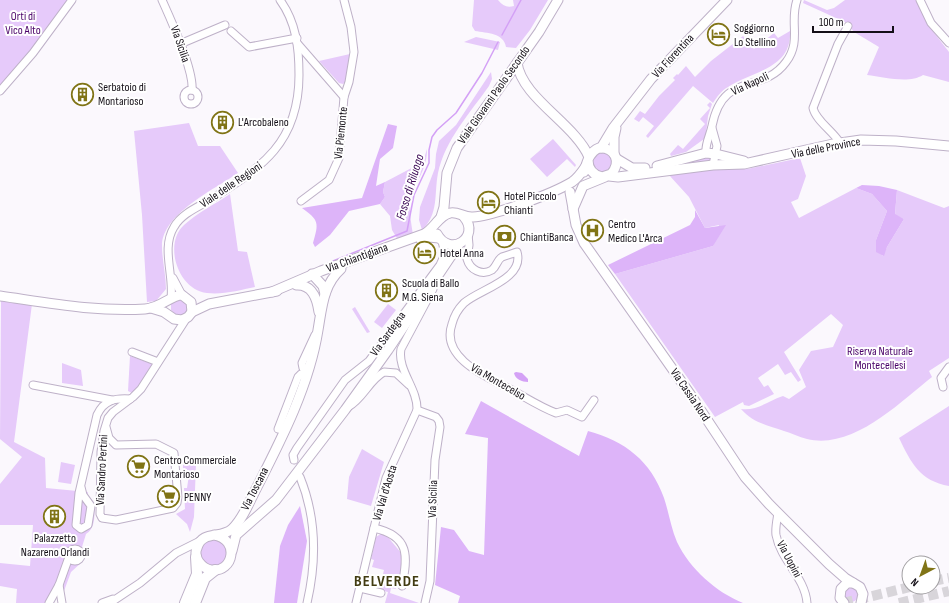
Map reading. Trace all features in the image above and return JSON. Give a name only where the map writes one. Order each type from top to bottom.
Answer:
[{"type":"highway","points":[[185,603],[196,577],[198,565],[196,557]]},
{"type":"highway","points":[[195,603],[205,578],[215,570]]},
{"type":"main road","name":"Viale Giovanni Paolo Secondo","points":[[440,219],[445,196],[447,173],[455,152],[544,24],[558,0]]},
{"type":"main road","name":"Via Fiorentina","points":[[556,190],[573,182],[612,128],[662,66],[727,0]]},
{"type":"main road","points":[[517,63],[523,82]]},
{"type":"main road","points":[[507,76],[523,82],[582,143],[592,172],[599,176],[607,176]]},
{"type":"main road","name":"Via Fiorentina","points":[[607,176],[616,167],[615,131],[623,115]]},
{"type":"main road","name":"Via delle Province","points":[[607,176],[623,177],[713,165],[751,163],[836,144],[878,140],[949,146]]},
{"type":"main road","points":[[582,143],[610,150],[616,156]]},
{"type":"main road","name":"Via delle Province","points":[[616,156],[630,167],[640,169],[669,164],[716,150],[726,156],[751,163]]},
{"type":"main road","name":"Via Fiorentina","points":[[570,192],[582,178],[588,161]]},
{"type":"main road","points":[[464,217],[475,217],[495,213],[556,190],[570,192],[581,188],[588,182],[607,176]]},
{"type":"main road","points":[[573,210],[581,188]]},
{"type":"main road","name":"Via Cassia Nord","points":[[570,192],[578,232],[588,250],[690,394],[734,462],[756,491],[829,564],[860,587],[861,601]]},
{"type":"main road","points":[[445,196],[455,212],[464,217],[468,223],[468,233]]},
{"type":"main road","name":"Via Chiantigiana","points":[[272,292],[424,234],[431,230],[445,214],[455,212]]},
{"type":"main road","points":[[200,541],[197,546],[196,557],[201,565],[215,570],[220,569],[228,563],[236,535],[276,500],[345,410],[436,280],[454,248],[468,233],[495,213]]},
{"type":"main road","points":[[440,219],[437,229],[441,239]]},
{"type":"main road","name":"Via Chiantigiana","points":[[191,302],[209,304],[272,292],[296,285],[316,274],[341,269],[426,238],[441,239],[452,245],[459,244]]},
{"type":"main road","name":"Via Toscana","points":[[200,541],[204,538],[228,532],[239,521],[284,430],[308,372],[325,294],[331,279],[341,269]]},
{"type":"main road","points":[[316,274],[323,286],[325,294]]},
{"type":"main road","name":"Via Toscana","points":[[316,274],[314,295],[319,325]]},
{"type":"main road","points":[[296,285],[308,288],[314,295]]},
{"type":"main road","points":[[182,295],[191,302],[189,315]]},
{"type":"main road","name":"Via Chiantigiana","points":[[0,296],[93,310],[151,308],[182,295]]},
{"type":"main road","points":[[170,300],[167,308],[172,317]]},
{"type":"main road","name":"Via Chiantigiana","points":[[151,308],[172,317],[189,315],[209,304]]},
{"type":"main road","points":[[214,535],[219,536],[228,542],[231,553]]},
{"type":"main road","name":"Via Cassia Nord","points":[[829,564],[844,603]]},
{"type":"main road","points":[[840,592],[844,584],[853,583]]},
{"type":"street","points":[[0,91],[33,53],[72,0]]},
{"type":"street","name":"Via Sicilia","points":[[162,0],[180,44],[191,80],[192,90]]},
{"type":"street","name":"Viale delle Regioni","points":[[170,300],[172,274],[168,242],[176,223],[188,213],[259,167],[271,156],[285,134],[294,115],[298,99],[299,73],[297,41],[290,17],[280,0]]},
{"type":"street","name":"Via Piemonte","points":[[301,201],[329,180],[337,166],[340,153],[344,97],[349,82],[354,50],[351,27],[344,0]]},
{"type":"street","name":"Via Napoli","points":[[706,153],[706,144],[717,106],[730,92],[771,75],[786,62],[795,41],[794,13],[797,0]]},
{"type":"street","points":[[920,0],[931,23],[949,43]]},
{"type":"street","points":[[180,44],[225,25]]},
{"type":"street","points":[[836,144],[828,127],[814,112],[814,105],[840,39],[848,26]]},
{"type":"street","points":[[231,31],[250,48],[297,41]]},
{"type":"street","name":"Via Piemonte","points":[[297,41],[344,97]]},
{"type":"street","name":"Via Napoli","points":[[712,125],[716,150],[713,165]]},
{"type":"street","points":[[468,233],[469,239],[466,256],[468,263],[472,268],[481,272],[492,270],[501,258],[517,252],[518,264],[511,273]]},
{"type":"street","name":"Via Sardegna","points":[[294,460],[293,455],[297,448],[344,380],[374,355],[440,265],[445,254],[441,239]]},
{"type":"street","points":[[459,244],[468,249]]},
{"type":"street","points":[[508,256],[513,265],[511,273]]},
{"type":"street","name":"Via Montecelso","points":[[511,273],[500,282],[468,301],[459,310],[450,330],[455,351],[462,360],[476,371],[556,413],[569,410],[582,417],[594,400]]},
{"type":"street","name":"Viale delle Regioni","points":[[172,274],[182,295]]},
{"type":"street","points":[[417,410],[417,403],[401,360],[401,349],[434,288],[436,280]]},
{"type":"street","name":"Via Sandro Pertini","points":[[106,427],[109,438],[116,445],[156,444],[174,453],[178,497],[173,508],[116,520],[106,520],[101,517],[101,458],[106,427],[111,414],[141,388],[189,315]]},
{"type":"street","points":[[172,317],[175,335]]},
{"type":"street","points":[[132,352],[158,362]]},
{"type":"street","points":[[943,387],[942,378],[949,367]]},
{"type":"street","points":[[345,410],[356,402],[377,376],[384,372],[396,373],[410,387]]},
{"type":"street","points":[[33,385],[112,400],[130,399]]},
{"type":"street","points":[[81,487],[82,495],[91,506],[87,527],[81,529],[76,525],[79,492],[97,415],[102,406],[112,400]]},
{"type":"street","name":"Via Sicilia","points":[[417,410],[434,416],[439,421],[440,429],[436,446],[430,581],[425,603]]},
{"type":"street","name":"Via Val d'Aosta","points":[[356,603],[386,478],[417,410]]},
{"type":"street","points":[[300,477],[311,508],[314,537],[313,571],[307,603]]},
{"type":"street","points":[[78,502],[86,500]]},
{"type":"street","name":"Via Uopini","points":[[778,513],[777,538],[783,554],[803,585],[806,603]]},
{"type":"street","points":[[374,528],[390,532],[403,548],[406,563],[402,586]]},
{"type":"street","points":[[110,603],[140,583],[181,550],[200,541]]},
{"type":"street","points":[[181,550],[190,552],[196,557]]},
{"type":"street","points":[[49,603],[71,559]]},
{"type":"street","points":[[59,585],[62,603]]},
{"type":"street","points":[[360,588],[381,594]]},
{"type":"street","points":[[834,603],[840,592]]},
{"type":"street","points":[[102,603],[120,596]]},
{"type":"green space","name":"Orti di Vico Alto","points":[[0,0],[68,0],[21,63],[0,85]]},
{"type":"green space","points":[[474,0],[498,0],[503,5],[509,7],[514,6],[513,0],[548,0],[530,30],[516,48],[506,47],[505,42],[494,34],[475,31],[472,26]]},
{"type":"green space","points":[[804,0],[827,10],[834,8],[845,0],[917,0],[928,25],[949,52],[949,82],[923,75],[917,78],[904,79],[867,75],[879,47],[854,32],[847,23],[803,3]]},
{"type":"green space","points":[[790,31],[789,44],[785,54],[778,61],[726,89],[719,94],[713,103],[693,86],[648,138],[646,136],[654,126],[643,117],[639,122],[634,119],[640,111],[645,114],[659,96],[675,80],[673,78],[686,66],[695,77],[711,61],[743,36],[754,49],[774,33],[778,38]]},
{"type":"green space","points":[[476,37],[500,42],[498,50],[464,42]]},
{"type":"green space","points":[[350,54],[346,81],[343,84],[339,83],[319,61]]},
{"type":"green space","points":[[491,72],[492,79],[489,86],[459,127],[446,149],[438,173],[435,203],[431,217],[422,230],[419,220],[420,207],[435,168],[439,141],[456,125]]},
{"type":"green space","points":[[710,102],[712,104],[708,116],[704,139],[686,152],[671,156],[670,154],[678,145],[683,149],[705,124],[700,119],[710,108],[707,105]]},
{"type":"green space","points":[[189,123],[198,146],[220,146],[238,173],[191,204],[171,223],[164,234],[162,246],[166,289],[156,301],[147,302],[142,215],[134,131]]},
{"type":"green space","points":[[553,139],[576,165],[575,167],[567,159],[547,177],[530,159]]},
{"type":"green space","points":[[427,149],[426,162],[414,189],[410,205],[413,235],[398,240],[392,230],[390,216],[380,204],[385,197],[383,192],[385,182],[423,162]]},
{"type":"green space","points":[[603,152],[610,155],[613,162],[610,169],[603,172],[596,169],[593,162],[596,155]]},
{"type":"green space","points":[[713,156],[712,161],[680,165],[680,163],[695,158]]},
{"type":"green space","name":"Riserva Naturale Montecellesi","points":[[800,158],[806,176],[798,199],[791,202],[799,218],[856,188],[872,194],[887,211],[876,240],[883,256],[904,219],[895,215],[897,190],[944,208],[949,206],[949,358],[929,371],[932,377],[874,422],[841,438],[824,441],[807,439],[755,421],[741,409],[752,409],[783,396],[789,399],[806,387],[799,370],[811,351],[833,347],[843,325],[831,314],[784,352],[801,380],[798,382],[791,372],[785,375],[778,364],[758,378],[764,387],[768,385],[774,394],[749,406],[744,405],[743,402],[715,417],[615,274],[713,246],[719,225],[705,228],[689,197],[669,175],[714,169],[747,169]]},
{"type":"green space","points":[[230,194],[238,251],[247,252],[255,287],[225,293],[207,293],[197,290],[188,284],[181,275],[174,254],[175,243],[178,233],[184,225]]},
{"type":"green space","points":[[179,298],[190,307],[186,315],[177,316],[171,310],[171,303]]},
{"type":"green space","points":[[1,300],[32,304],[14,442],[45,458],[46,488],[88,492],[87,496],[95,505],[93,525],[86,534],[82,547],[83,561],[71,572],[64,591],[49,597],[45,603],[16,603],[17,589],[0,586],[0,563],[30,566],[33,525],[0,525],[0,484],[22,457],[0,439]]},
{"type":"green space","points":[[388,304],[396,310],[382,328],[374,322]]},
{"type":"green space","points":[[355,307],[370,332],[367,333],[352,309]]},
{"type":"green space","points":[[130,356],[152,364],[141,383],[132,393],[128,391]]},
{"type":"green space","points":[[62,363],[81,370],[83,386],[62,383]]},
{"type":"green space","points":[[949,406],[949,486],[939,484],[931,480],[918,470],[912,463],[899,438]]},
{"type":"green space","points":[[362,449],[384,462],[371,506],[347,499],[349,477]]},
{"type":"green space","points":[[61,462],[75,465],[71,484],[58,482]]},
{"type":"green space","points":[[183,464],[196,464],[194,517],[190,532],[187,524],[176,514],[185,509],[184,488],[187,488],[189,475],[187,475],[187,469],[183,469]]},
{"type":"green space","points":[[382,533],[387,536],[402,554],[401,577],[394,585],[396,589],[391,588],[390,593],[419,603],[385,603],[388,592],[379,590],[384,570],[372,567],[374,560],[371,559],[376,537]]},
{"type":"green space","points":[[214,540],[223,544],[227,553],[223,562],[214,566],[205,562],[201,553],[205,544]]},
{"type":"green space","points":[[848,588],[854,588],[858,592],[858,598],[854,602],[848,602],[844,598],[844,592]]},
{"type":"shaded area","points":[[388,124],[397,126],[393,148],[380,159],[376,186],[385,182],[383,192],[385,197],[380,204],[349,211],[330,235],[315,247],[313,243],[317,226],[315,219],[302,208],[362,198]]},
{"type":"shaded area","points":[[862,185],[879,186],[897,190],[895,214],[904,219],[887,247],[884,256],[876,252],[876,240],[887,211],[872,194],[856,188]]},
{"type":"shaded area","points":[[695,210],[705,228],[726,225],[713,246],[615,274],[608,265],[690,225],[695,217]]},
{"type":"shaded area","points":[[514,373],[522,373],[528,379],[528,382],[521,381],[517,378]]},
{"type":"shaded area","points":[[481,401],[579,456],[588,431],[614,440],[635,454],[652,473],[659,485],[673,531],[682,552],[696,570],[714,586],[723,593],[743,603],[458,603],[460,596],[435,585],[441,527],[454,530],[469,551],[484,555],[488,438],[465,434]]},
{"type":"shaded area","points":[[300,506],[307,541],[297,603],[274,603],[280,546],[288,525]]},
{"type":"waterway","name":"Fosso di Riluogo","points":[[502,35],[521,0]]},
{"type":"waterway","name":"Fosso di Riluogo","points":[[333,261],[407,231],[414,195],[429,163],[429,150],[432,137],[437,130],[456,113],[482,73],[498,42]]},
{"type":"tunnel","points":[[941,580],[949,578]]},
{"type":"tunnel","points":[[843,603],[901,589]]},
{"type":"tunnel","points":[[899,603],[949,591]]},
{"type":"place","name":"Soggiorno Lo Stellino","points":[[718,35]]},
{"type":"place","name":"Serbatoio di Montarioso","points":[[83,94]]},
{"type":"place","name":"L'Arcobaleno","points":[[222,122]]},
{"type":"place","name":"Hotel Piccolo Chianti","points":[[488,203]]},
{"type":"place","name":"Centro Medico L'Arca","points":[[593,231]]},
{"type":"place","name":"ChiantiBanca","points":[[504,237]]},
{"type":"place","name":"Hotel Anna","points":[[425,253]]},
{"type":"place","name":"Scuola di Ballo M.G. Siena","points":[[387,290]]},
{"type":"place","name":"Centro Commerciale Montarioso","points":[[138,467]]},
{"type":"place","name":"PENNY","points":[[168,497]]},
{"type":"place","name":"Palazzetto Nazareno Orlandi","points":[[55,517]]},
{"type":"district","name":"BELVERDE","points":[[387,581]]}]
